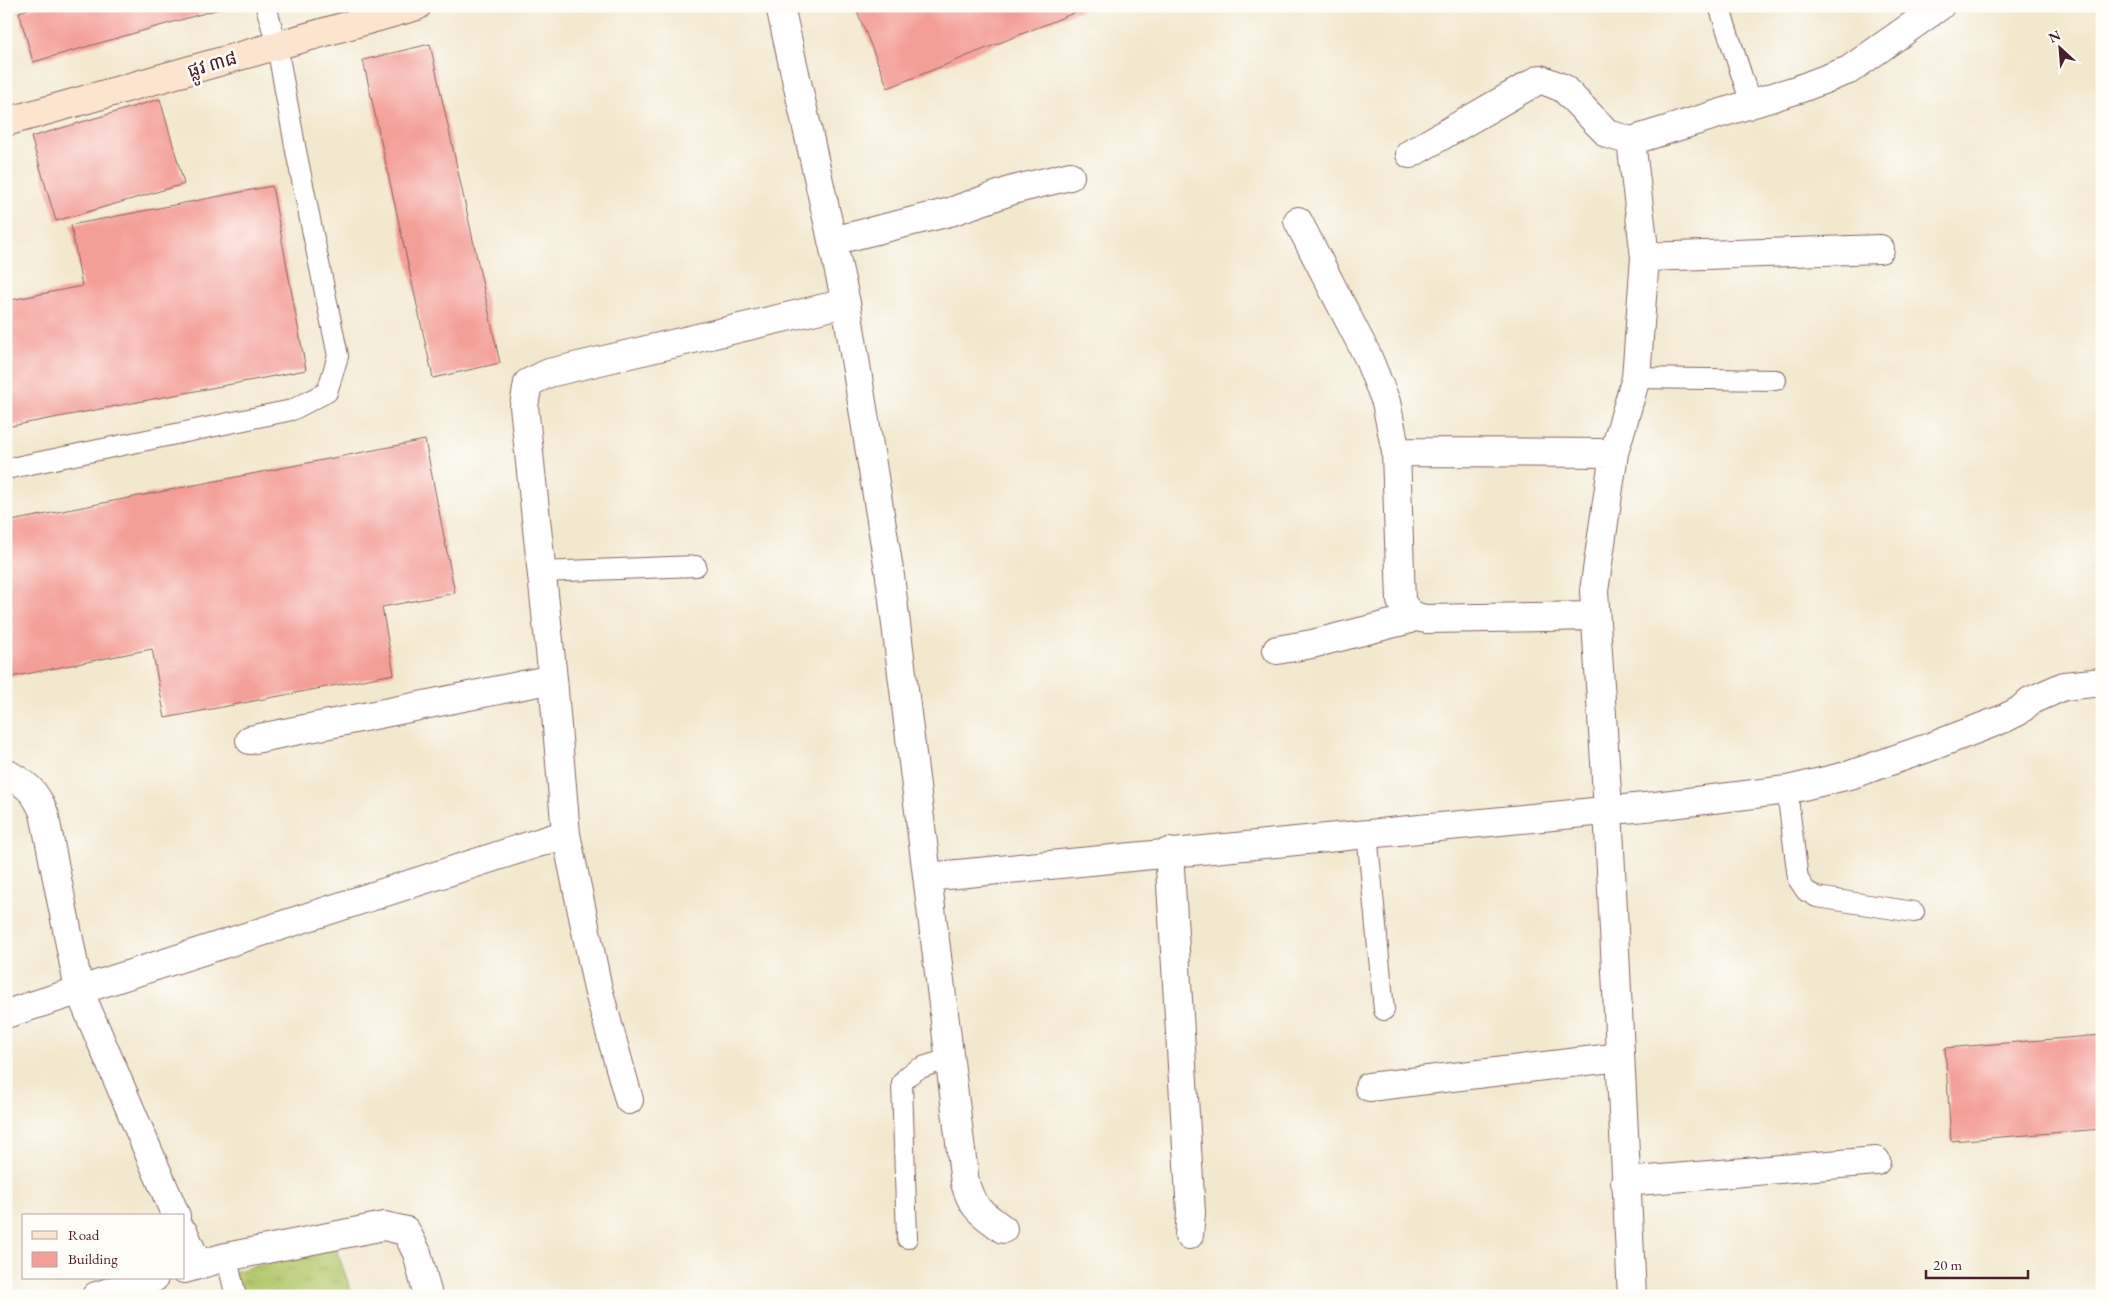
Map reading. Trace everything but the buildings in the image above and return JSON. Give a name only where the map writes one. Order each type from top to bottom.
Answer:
[{"type":"street","name":"ផ្លូវ ៣៨","points":[[6,122],[417,6]]},
{"type":"street","points":[[780,6],[846,303],[890,576],[965,1183],[969,1199],[978,1210],[1004,1230]]},
{"type":"street","points":[[1410,154],[1540,79],[1563,88],[1608,134],[1631,141],[1799,90],[1849,70],[1940,6]]},
{"type":"street","points":[[1631,141],[1645,257],[1636,378],[1614,453],[1594,591],[1608,809],[1632,1296]]},
{"type":"street","points":[[832,241],[950,212],[1013,190],[1070,176]]},
{"type":"street","points":[[1298,222],[1367,356],[1386,402],[1396,452],[1401,601],[1410,614],[1417,618],[1428,620],[1595,616]]},
{"type":"street","points":[[1645,257],[1880,249]]},
{"type":"street","points":[[629,1100],[598,989],[566,834],[542,572],[524,406],[528,384],[549,373],[846,303]]},
{"type":"street","points":[[1396,452],[1614,453]]},
{"type":"street","points":[[1277,650],[1312,644],[1407,620],[1410,614]]},
{"type":"street","points":[[250,740],[552,679]]},
{"type":"street","points":[[927,877],[1367,832],[1655,806],[1787,790],[1850,775],[1930,747],[2003,719],[2019,711],[2030,701],[2064,686],[2102,682]]},
{"type":"street","points":[[6,773],[28,785],[38,797],[44,812],[79,990],[175,1214]]},
{"type":"street","points":[[6,1014],[566,834]]},
{"type":"street","points":[[1169,852],[1191,1213],[1189,1235]]},
{"type":"street","points":[[1369,1087],[1620,1057]]},
{"type":"street","points":[[1626,1182],[1876,1161]]},
{"type":"street","points":[[185,1238],[191,1267],[226,1257],[384,1226],[406,1231],[417,1253],[428,1296]]},
{"type":"street","points":[[96,1296],[148,1280]]},
{"type":"lane","points":[[6,469],[292,410],[327,392],[338,356],[296,151],[277,46],[266,6]]},
{"type":"lane","points":[[1719,6],[1751,104]]},
{"type":"lane","points":[[1636,378],[1776,380]]},
{"type":"lane","points":[[542,572],[696,566]]},
{"type":"lane","points":[[1787,790],[1798,880],[1806,891],[1817,897],[1914,912]]},
{"type":"lane","points":[[1367,832],[1384,1010]]},
{"type":"lane","points":[[907,1238],[902,1083],[906,1076],[914,1070],[950,1059]]},
{"type":"lane","points":[[226,1257],[236,1296]]},
{"type":"green space","points":[[335,1246],[353,1296],[224,1296],[218,1276]]}]
